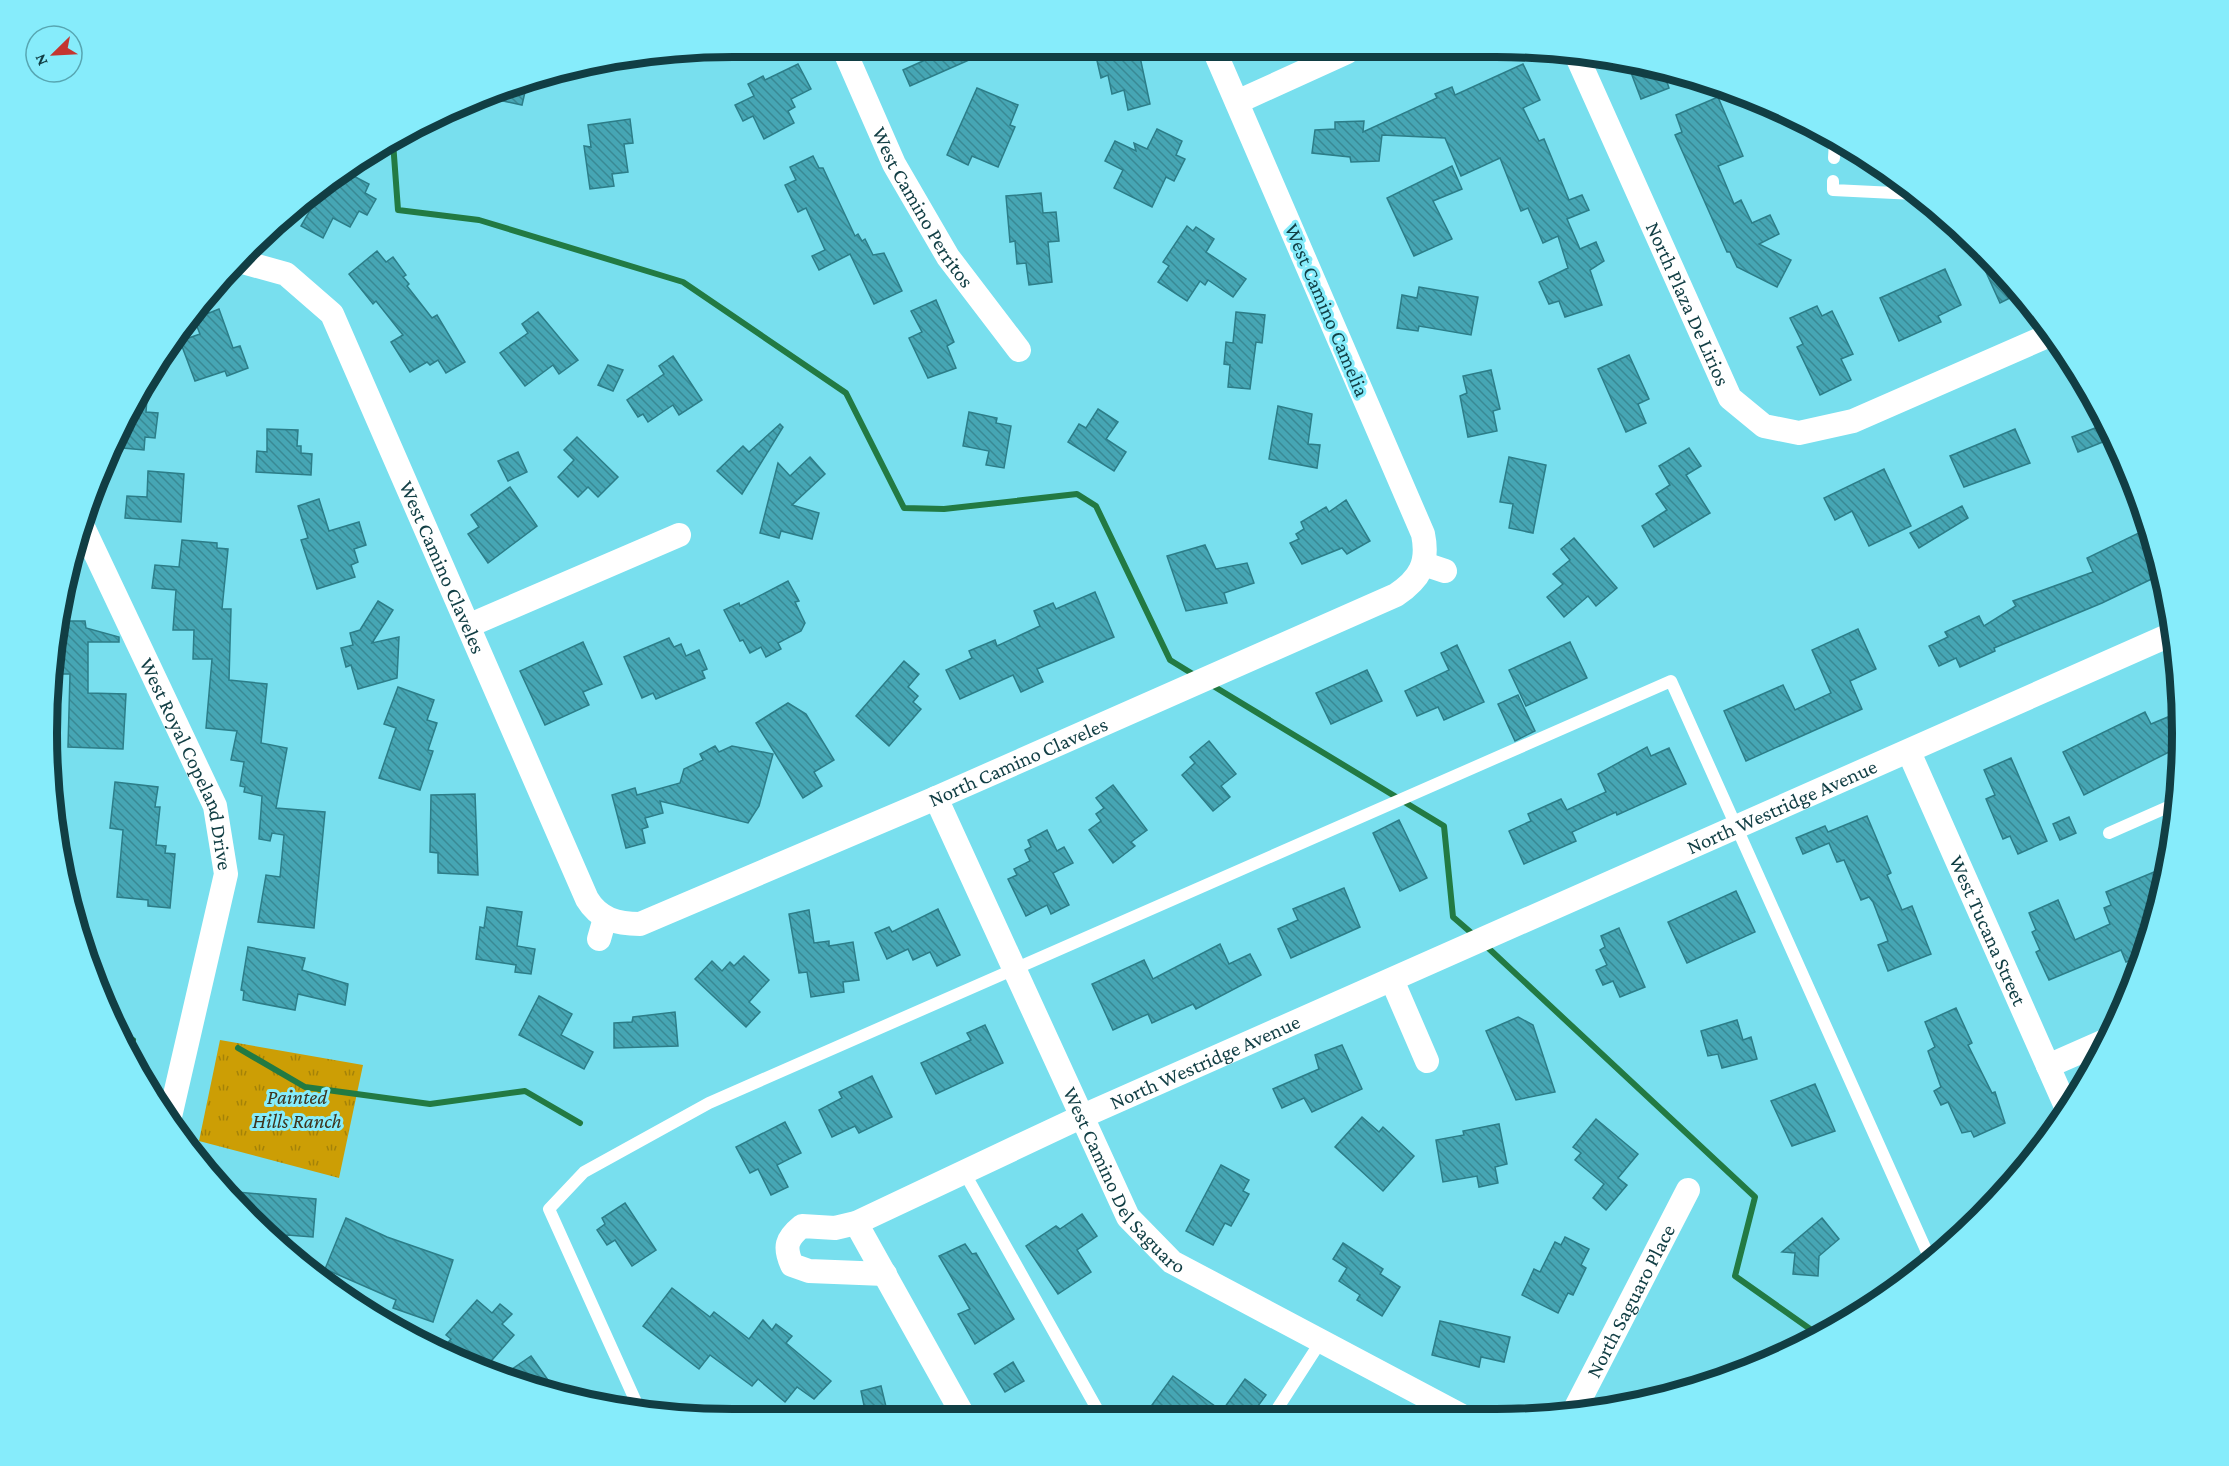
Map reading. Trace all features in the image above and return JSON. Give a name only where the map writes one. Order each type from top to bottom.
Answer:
[{"type":"street","name":"West Camino Perritos","points":[[847,57],[894,164],[948,257],[1019,351]]},
{"type":"street","name":"West Camino Camelia","points":[[1217,57],[1423,534],[1430,568]]},
{"type":"street","points":[[1238,102],[1336,57]]},
{"type":"street","name":"North Plaza De Lirios","points":[[1580,63],[1730,398],[1764,426],[1799,433],[1853,421],[2044,338]]},
{"type":"street","name":"West Camino Claveles","points":[[247,263],[286,274],[332,314],[470,625],[587,899],[602,924]]},
{"type":"street","name":"West Royal Copeland Drive","points":[[87,535],[215,806],[226,874],[172,1110]]},
{"type":"street","points":[[470,625],[679,535]]},
{"type":"street","name":"North Camino Claveles","points":[[602,924],[650,921],[936,798],[1396,595],[1430,568]]},
{"type":"street","name":"North Westridge Avenue","points":[[885,1274],[809,1271],[792,1265],[785,1250],[789,1236],[802,1226],[835,1228],[856,1223],[1083,1116],[2165,637]]},
{"type":"street","name":"West Tucana Street","points":[[1909,752],[2063,1100]]},
{"type":"street","name":"West Camino Del Saguaro","points":[[936,798],[1128,1217],[1172,1262],[1449,1409]]},
{"type":"street","points":[[1392,980],[1427,1061]]},
{"type":"street","points":[[2049,1066],[2095,1046]]},
{"type":"street","name":"North Saguaro Place","points":[[1578,1404],[1688,1190]]},
{"type":"street","points":[[856,1223],[960,1409]]},
{"type":"lane","points":[[1834,158],[1835,148]]},
{"type":"lane","points":[[1833,181],[1833,190],[1903,193]]},
{"type":"lane","points":[[635,1401],[549,1209],[584,1172],[709,1103],[1671,681],[1927,1253]]},
{"type":"lane","points":[[2109,832],[2168,807]]},
{"type":"lane","points":[[964,1172],[1097,1409]]},
{"type":"lane","points":[[1277,1409],[1321,1341]]},
{"type":"green space","name":"Painted Hills Ranch","points":[[220,1040],[363,1065],[339,1178],[199,1141]]},
{"type":"building","points":[[922,57],[976,57],[910,86],[903,70],[923,61]]},
{"type":"building","points":[[1096,57],[1140,57],[1150,104],[1128,110],[1124,90],[1112,94],[1108,75],[1101,78]]},
{"type":"building","points":[[798,64],[811,89],[791,99],[795,107],[788,111],[794,123],[764,139],[753,116],[743,121],[735,105],[754,96],[748,84],[763,76],[765,80]]},
{"type":"building","points":[[1523,64],[1540,100],[1523,108],[1539,141],[1544,139],[1569,200],[1582,195],[1589,210],[1567,219],[1580,249],[1596,242],[1604,261],[1590,270],[1602,305],[1565,317],[1559,301],[1549,304],[1539,282],[1568,268],[1558,236],[1543,243],[1528,208],[1521,211],[1500,158],[1461,176],[1445,138],[1382,135],[1379,161],[1351,162],[1350,157],[1312,153],[1315,130],[1335,129],[1335,122],[1364,121],[1363,132],[1437,98],[1435,94],[1452,87],[1455,95]]},
{"type":"building","points":[[1630,71],[1666,79],[1669,88],[1641,99]]},
{"type":"building","points":[[977,88],[1018,105],[1010,125],[1015,127],[998,167],[972,156],[968,165],[947,155]]},
{"type":"building","points":[[525,90],[522,105],[497,100]]},
{"type":"building","points":[[1718,97],[1743,156],[1718,166],[1734,204],[1741,200],[1752,223],[1770,215],[1779,234],[1759,244],[1791,260],[1777,287],[1737,267],[1730,252],[1727,252],[1675,135],[1682,132],[1676,115]]},
{"type":"building","points":[[630,119],[633,143],[624,144],[628,172],[612,174],[614,186],[590,189],[584,146],[591,147],[588,125]]},
{"type":"building","points":[[1157,129],[1182,141],[1176,155],[1185,159],[1174,181],[1166,177],[1152,207],[1114,188],[1123,170],[1105,161],[1115,141],[1136,151],[1134,143],[1147,149]]},
{"type":"building","points":[[813,156],[819,168],[823,168],[855,236],[858,234],[862,241],[865,239],[873,255],[884,253],[902,291],[874,304],[850,254],[819,270],[812,256],[825,250],[806,208],[798,212],[785,185],[796,180],[790,167]]},
{"type":"building","points":[[1452,166],[1462,189],[1433,201],[1452,239],[1414,256],[1387,198]]},
{"type":"building","points":[[352,175],[369,184],[365,193],[376,199],[367,215],[359,211],[350,227],[333,218],[323,238],[301,226],[312,207],[310,206]]},
{"type":"building","points":[[1041,193],[1043,213],[1056,212],[1059,241],[1048,242],[1052,282],[1029,285],[1026,263],[1017,264],[1015,241],[1010,242],[1006,196]]},
{"type":"building","points":[[1187,226],[1193,231],[1196,227],[1214,239],[1206,252],[1246,279],[1233,297],[1208,280],[1205,285],[1200,281],[1187,301],[1158,282],[1169,266],[1163,262]]},
{"type":"building","points":[[377,251],[386,262],[393,257],[406,275],[403,277],[409,284],[407,286],[432,318],[437,315],[465,362],[446,373],[438,360],[430,365],[427,362],[410,372],[391,342],[403,335],[376,301],[373,304],[349,274]]},
{"type":"building","points":[[1982,264],[2012,297],[2000,303]]},
{"type":"building","points":[[1945,269],[1961,305],[1938,316],[1941,322],[1899,341],[1880,298]]},
{"type":"building","points":[[1419,287],[1478,297],[1471,335],[1419,326],[1418,331],[1397,328],[1402,295],[1417,298]]},
{"type":"building","points":[[936,300],[954,342],[947,346],[956,368],[928,378],[909,338],[922,332],[911,311]]},
{"type":"building","points":[[1817,306],[1822,316],[1832,311],[1853,354],[1841,359],[1851,380],[1820,395],[1797,347],[1803,344],[1790,318]]},
{"type":"building","points":[[219,309],[233,348],[240,346],[248,368],[227,376],[225,371],[195,381],[181,343],[183,340],[200,334],[196,323],[201,316]]},
{"type":"building","points":[[538,312],[578,360],[559,374],[553,365],[525,386],[500,353],[528,333],[522,324]]},
{"type":"building","points":[[1236,312],[1265,315],[1262,343],[1256,342],[1250,389],[1228,387],[1230,365],[1224,364],[1226,342],[1233,343]]},
{"type":"building","points":[[1629,355],[1649,399],[1638,404],[1646,423],[1626,432],[1598,369]]},
{"type":"building","points":[[673,356],[702,400],[679,415],[673,405],[648,422],[643,414],[638,417],[627,400],[664,374],[659,366]]},
{"type":"building","points":[[608,365],[623,370],[613,391],[598,385]]},
{"type":"building","points":[[1491,370],[1500,409],[1493,411],[1497,431],[1468,437],[1460,396],[1467,393],[1463,376]]},
{"type":"building","points":[[147,397],[146,412],[158,413],[155,438],[145,437],[144,450],[120,448]]},
{"type":"building","points":[[1278,406],[1312,414],[1308,444],[1320,445],[1317,468],[1269,459]]},
{"type":"building","points":[[1098,409],[1118,422],[1106,439],[1126,452],[1114,471],[1068,442],[1079,424],[1086,428]]},
{"type":"building","points":[[969,412],[997,418],[996,423],[1011,426],[1004,468],[986,465],[989,451],[963,446]]},
{"type":"building","points":[[780,424],[783,427],[742,494],[717,471],[743,446],[749,452]]},
{"type":"building","points":[[2098,427],[2105,441],[2078,452],[2072,437]]},
{"type":"building","points":[[267,429],[298,430],[297,446],[301,446],[301,453],[312,454],[311,475],[256,472],[257,451],[267,452]]},
{"type":"building","points":[[2015,429],[2030,463],[1964,487],[1950,456]]},
{"type":"building","points":[[577,437],[618,477],[598,497],[588,487],[578,497],[558,477],[574,460],[564,450]]},
{"type":"building","points":[[1689,448],[1701,466],[1686,475],[1710,513],[1654,547],[1642,526],[1667,510],[1656,494],[1670,485],[1659,466]]},
{"type":"building","points":[[518,452],[527,472],[508,481],[498,461]]},
{"type":"building","points":[[810,457],[825,474],[792,505],[819,513],[812,539],[781,531],[779,538],[760,533],[778,463],[790,476]]},
{"type":"building","points":[[1509,457],[1546,465],[1533,533],[1509,528],[1513,504],[1500,502]]},
{"type":"building","points":[[1884,469],[1911,526],[1869,546],[1852,511],[1835,520],[1824,498]]},
{"type":"building","points":[[148,471],[184,474],[181,522],[125,518],[127,496],[147,497]]},
{"type":"building","points":[[510,487],[537,526],[488,563],[468,534],[479,527],[471,515]]},
{"type":"building","points":[[319,499],[329,531],[359,522],[366,545],[354,549],[358,562],[351,565],[355,577],[317,589],[301,540],[308,538],[298,506]]},
{"type":"building","points":[[1346,500],[1370,541],[1347,554],[1342,548],[1302,564],[1290,543],[1299,539],[1296,534],[1304,529],[1301,522],[1326,507],[1329,512]]},
{"type":"building","points":[[1962,506],[1968,518],[1919,548],[1910,533]]},
{"type":"building","points":[[2141,532],[2154,578],[2102,603],[1994,648],[1995,651],[1960,667],[1956,658],[1939,666],[1929,646],[1948,637],[1945,632],[1979,616],[1984,626],[2016,606],[2013,601],[2093,572],[2087,558]]},
{"type":"building","points":[[1574,538],[1617,588],[1596,606],[1588,596],[1564,617],[1547,597],[1563,584],[1553,574],[1570,560],[1561,549]]},
{"type":"building","points":[[182,540],[217,543],[217,548],[228,549],[222,609],[231,609],[229,680],[267,684],[261,743],[287,748],[276,808],[325,812],[314,928],[258,922],[266,875],[280,877],[284,835],[272,833],[270,841],[259,839],[262,796],[244,792],[245,787],[240,786],[244,762],[231,760],[237,731],[206,728],[212,659],[193,659],[194,630],[173,630],[176,590],[152,588],[155,565],[179,567]]},
{"type":"building","points":[[1205,545],[1216,569],[1247,563],[1254,583],[1224,593],[1227,603],[1186,611],[1167,556]]},
{"type":"building","points":[[788,581],[799,601],[795,602],[805,623],[801,631],[778,643],[781,649],[766,657],[761,647],[750,653],[743,640],[740,641],[724,610],[739,603],[740,606]]},
{"type":"building","points":[[1095,592],[1114,637],[1037,669],[1043,682],[1021,692],[1013,675],[960,699],[946,670],[972,658],[969,651],[995,640],[997,646],[1040,626],[1034,611],[1053,603],[1056,609]]},
{"type":"building","points":[[378,601],[393,610],[372,643],[399,637],[397,678],[358,689],[351,665],[346,667],[341,648],[353,645],[350,633],[360,630]]},
{"type":"building","points":[[67,621],[85,621],[86,628],[119,637],[119,642],[88,642],[88,693],[126,694],[123,749],[68,747],[70,674],[60,674]]},
{"type":"building","points":[[1858,629],[1876,669],[1850,681],[1862,709],[1746,761],[1724,711],[1783,685],[1795,710],[1831,693],[1812,650]]},
{"type":"building","points":[[669,638],[674,647],[681,644],[686,656],[699,650],[707,669],[702,671],[705,678],[656,699],[653,693],[642,698],[624,657]]},
{"type":"building","points":[[583,642],[602,684],[583,692],[589,705],[545,725],[520,671]]},
{"type":"building","points":[[1570,642],[1587,678],[1526,706],[1509,670]]},
{"type":"building","points":[[1457,645],[1484,702],[1444,720],[1438,707],[1417,716],[1405,691],[1449,670],[1441,653]]},
{"type":"building","points":[[904,661],[919,674],[908,687],[918,696],[913,702],[921,709],[889,746],[856,716]]},
{"type":"building","points":[[1367,670],[1382,701],[1331,724],[1316,693]]},
{"type":"building","points":[[398,687],[434,700],[427,720],[437,723],[428,750],[433,751],[420,790],[379,778],[396,728],[384,724]]},
{"type":"building","points":[[1518,695],[1535,731],[1515,741],[1498,704]]},
{"type":"building","points":[[788,703],[806,714],[834,760],[814,772],[822,786],[803,798],[756,723]]},
{"type":"building","points":[[2145,712],[2151,724],[2172,715],[2172,751],[2084,795],[2063,752]]},
{"type":"building","points":[[1209,741],[1236,774],[1221,786],[1230,797],[1213,811],[1182,775],[1195,763],[1190,757]]},
{"type":"building","points":[[715,746],[719,752],[732,746],[773,754],[759,806],[748,823],[660,801],[663,813],[645,818],[648,827],[642,829],[645,843],[626,848],[612,795],[635,788],[637,795],[680,783],[684,769],[703,760],[700,754]]},
{"type":"building","points":[[1647,747],[1651,756],[1669,748],[1686,784],[1572,832],[1576,841],[1524,864],[1509,831],[1531,821],[1528,814],[1561,799],[1567,810],[1606,792],[1598,774]]},
{"type":"building","points":[[2011,758],[2047,841],[2018,854],[2010,836],[2003,839],[1986,799],[1995,795],[1984,770]]},
{"type":"building","points":[[115,782],[158,787],[155,807],[160,807],[156,845],[166,846],[165,853],[175,854],[170,908],[148,906],[148,900],[117,897],[123,830],[110,828]]},
{"type":"building","points":[[1113,785],[1147,830],[1131,842],[1135,846],[1113,863],[1089,830],[1101,821],[1096,814],[1104,808],[1096,798]]},
{"type":"building","points":[[475,794],[478,875],[438,873],[438,853],[430,852],[431,795]]},
{"type":"building","points":[[1867,816],[1891,873],[1887,875],[1902,910],[1912,906],[1931,954],[1888,971],[1878,945],[1888,941],[1873,902],[1869,897],[1861,900],[1844,860],[1837,862],[1829,843],[1803,854],[1796,838],[1825,826],[1828,832]]},
{"type":"building","points":[[2069,817],[2076,833],[2060,840],[2053,824]]},
{"type":"building","points":[[1399,820],[1427,878],[1400,891],[1373,833]]},
{"type":"building","points":[[1047,830],[1057,851],[1064,847],[1073,863],[1053,873],[1069,905],[1051,914],[1047,905],[1026,916],[1008,879],[1017,875],[1014,869],[1030,861],[1025,850],[1031,847],[1028,840]]},
{"type":"building","points":[[2158,870],[2143,928],[2139,929],[2141,934],[2133,959],[2126,962],[2121,950],[2049,980],[2036,952],[2040,950],[2032,932],[2036,930],[2029,913],[2058,900],[2075,940],[2110,924],[2104,908],[2111,905],[2106,892]]},
{"type":"building","points":[[1344,888],[1360,927],[1291,958],[1278,929],[1298,920],[1293,909]]},
{"type":"building","points":[[1736,891],[1755,932],[1687,963],[1668,922]]},
{"type":"building","points":[[487,907],[522,912],[517,946],[535,949],[531,974],[515,972],[516,965],[476,959],[480,927],[484,928]]},
{"type":"building","points":[[938,909],[960,955],[937,966],[930,952],[913,960],[908,949],[887,959],[875,933],[889,927],[892,932]]},
{"type":"building","points":[[809,910],[814,943],[829,941],[829,946],[853,942],[859,980],[843,982],[844,992],[811,997],[807,972],[799,973],[789,914]]},
{"type":"building","points":[[1619,928],[1645,987],[1620,997],[1613,981],[1603,985],[1596,970],[1607,965],[1600,950],[1605,947],[1601,936]]},
{"type":"building","points":[[1220,944],[1229,964],[1250,954],[1261,975],[1196,1009],[1193,1004],[1152,1023],[1148,1014],[1113,1030],[1092,984],[1144,960],[1153,979]]},
{"type":"building","points":[[248,947],[305,958],[302,970],[348,984],[345,1005],[298,994],[295,1010],[243,1000],[244,991],[241,990]]},
{"type":"building","points":[[744,956],[769,980],[749,1002],[760,1012],[746,1027],[695,979],[712,961],[722,971],[730,962],[734,966]]},
{"type":"building","points":[[539,996],[572,1014],[561,1035],[593,1052],[584,1069],[519,1035]]},
{"type":"building","points":[[1956,1008],[1972,1043],[1968,1045],[1992,1093],[1995,1092],[2005,1123],[1974,1137],[1971,1131],[1962,1133],[1948,1102],[1941,1105],[1934,1091],[1941,1087],[1928,1051],[1935,1047],[1925,1022]]},
{"type":"building","points":[[675,1012],[678,1046],[614,1048],[614,1023],[632,1022],[633,1017]]},
{"type":"building","points":[[1518,1017],[1533,1025],[1555,1092],[1516,1100],[1486,1031]]},
{"type":"building","points":[[1737,1020],[1743,1040],[1751,1037],[1757,1059],[1722,1068],[1718,1054],[1708,1056],[1701,1031]]},
{"type":"building","points":[[985,1025],[1003,1063],[936,1094],[921,1063],[971,1040],[967,1033]]},
{"type":"building","points":[[1342,1045],[1362,1089],[1312,1112],[1304,1098],[1282,1108],[1273,1089],[1319,1069],[1315,1055]]},
{"type":"building","points":[[872,1076],[892,1117],[859,1133],[855,1126],[832,1137],[819,1110],[842,1098],[839,1092]]},
{"type":"building","points":[[1815,1084],[1835,1131],[1792,1146],[1771,1101]]},
{"type":"building","points":[[1362,1117],[1379,1132],[1383,1127],[1414,1156],[1383,1191],[1335,1147]]},
{"type":"building","points":[[1596,1119],[1638,1154],[1618,1178],[1627,1185],[1606,1210],[1593,1198],[1604,1184],[1575,1160],[1581,1153],[1573,1147]]},
{"type":"building","points":[[785,1122],[801,1153],[777,1165],[788,1187],[771,1195],[758,1169],[750,1173],[736,1147]]},
{"type":"building","points":[[1499,1124],[1507,1164],[1495,1167],[1498,1183],[1479,1187],[1477,1176],[1443,1182],[1436,1140],[1464,1135],[1463,1131]]},
{"type":"building","points":[[1221,1165],[1249,1180],[1243,1191],[1249,1194],[1231,1226],[1225,1223],[1213,1245],[1186,1231]]},
{"type":"building","points":[[237,1192],[316,1199],[313,1237],[287,1235],[287,1241]]},
{"type":"building","points":[[625,1203],[656,1250],[632,1266],[615,1240],[607,1245],[597,1230],[605,1224],[602,1218]]},
{"type":"building","points":[[1082,1214],[1097,1236],[1077,1250],[1091,1272],[1058,1294],[1026,1246],[1056,1226],[1060,1229]]},
{"type":"building","points":[[346,1218],[387,1237],[453,1260],[433,1322],[393,1308],[396,1300],[325,1269]]},
{"type":"building","points":[[1822,1218],[1839,1239],[1819,1256],[1818,1276],[1793,1274],[1795,1253],[1782,1252]]},
{"type":"building","points":[[1565,1237],[1589,1249],[1581,1265],[1586,1268],[1573,1295],[1568,1293],[1558,1313],[1522,1295],[1534,1269],[1540,1272],[1555,1242],[1561,1245]]},
{"type":"building","points":[[1343,1243],[1383,1269],[1380,1274],[1400,1287],[1382,1316],[1357,1300],[1360,1295],[1339,1281],[1347,1268],[1333,1259]]},
{"type":"building","points":[[965,1244],[972,1254],[976,1253],[1014,1319],[975,1344],[958,1314],[970,1309],[939,1256]]},
{"type":"building","points":[[672,1288],[710,1317],[714,1312],[749,1339],[763,1320],[772,1330],[776,1324],[792,1336],[786,1343],[831,1381],[814,1399],[797,1387],[785,1402],[758,1379],[752,1386],[710,1355],[699,1369],[643,1326]]},
{"type":"building","points":[[477,1300],[492,1313],[500,1304],[512,1314],[502,1324],[514,1335],[489,1363],[446,1345],[451,1339],[446,1335]]},
{"type":"building","points":[[1440,1321],[1510,1337],[1504,1362],[1481,1357],[1479,1367],[1432,1355]]},
{"type":"building","points":[[531,1356],[551,1384],[516,1373],[510,1371]]},
{"type":"building","points":[[1013,1362],[1024,1381],[1005,1392],[994,1374]]},
{"type":"building","points":[[1173,1376],[1219,1409],[1149,1409]]},
{"type":"building","points":[[1245,1379],[1266,1395],[1256,1409],[1223,1409]]},
{"type":"building","points":[[881,1386],[887,1409],[865,1409],[861,1391]]},
{"type":"waterway","points":[[394,149],[398,210],[479,220],[683,282],[846,393],[904,508],[944,509],[1077,494],[1096,506],[1170,660],[1196,676]]},
{"type":"waterway","points":[[1210,684],[1444,826],[1453,917],[1475,936]]},
{"type":"waterway","points":[[1485,945],[1755,1197],[1735,1276],[1812,1330]]},
{"type":"waterway","points":[[238,1048],[305,1087],[430,1104],[525,1091],[580,1123]]}]
